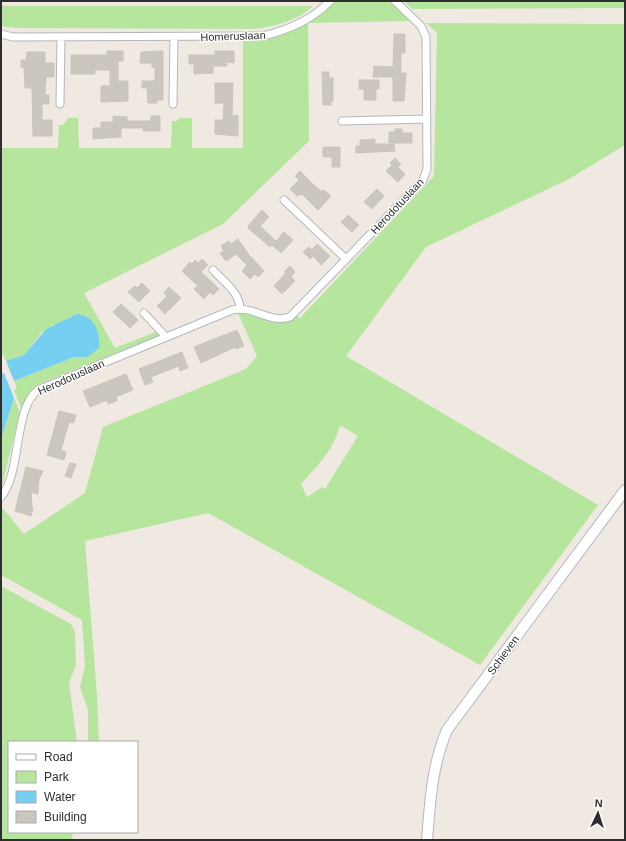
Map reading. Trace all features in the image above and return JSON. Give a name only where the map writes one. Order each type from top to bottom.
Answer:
[{"type":"street","name":"Homeruslaan","points":[[1,34],[13,37],[243,37],[267,35],[302,22],[330,1]]},
{"type":"street","name":"Herodotuslaan","points":[[1,497],[8,483],[27,403],[34,392],[43,387],[240,308],[275,319],[290,317],[423,180],[427,169],[426,37],[421,26],[395,1]]},
{"type":"street","points":[[60,37],[60,104]]},
{"type":"street","points":[[174,37],[174,104]]},
{"type":"street","points":[[342,121],[427,119]]},
{"type":"street","points":[[284,200],[346,259]]},
{"type":"street","points":[[212,270],[236,294],[240,308]]},
{"type":"street","points":[[144,313],[166,337]]},
{"type":"street","name":"Schieven","points":[[427,840],[433,775],[439,751],[447,730],[625,490]]},
{"type":"green space","points":[[335,1],[391,1],[413,21],[308,23],[309,141],[223,224],[84,293],[115,348],[158,331],[158,336],[37,385],[27,397],[22,411],[14,390],[17,388],[14,381],[74,357],[87,357],[71,316],[63,322],[51,326],[41,333],[24,355],[6,361],[3,355],[1,355],[1,148],[58,148],[59,125],[63,125],[68,118],[78,118],[79,148],[171,148],[172,121],[176,121],[180,118],[192,118],[192,148],[243,148],[243,41],[269,37],[293,30],[315,18]]},
{"type":"green space","points":[[404,1],[625,1],[625,8],[412,9]]},
{"type":"green space","points":[[1,5],[313,6],[306,12],[284,23],[251,29],[5,27],[1,24]]},
{"type":"green space","points":[[426,23],[625,24],[625,145],[569,179],[426,247],[346,356],[598,505],[480,665],[208,513],[85,541],[97,695],[99,741],[88,741],[88,710],[80,687],[85,666],[82,620],[1,575],[1,506],[24,534],[85,493],[103,427],[246,369],[257,356],[238,313],[275,322],[290,320],[297,316],[300,318],[434,176],[437,33]],"holes":[[[340,425],[358,436],[325,489],[322,487],[307,497],[301,484],[329,450],[334,442]]]},
{"type":"green space","points":[[14,398],[20,412],[1,490],[1,439]]},
{"type":"green space","points":[[1,586],[71,624],[75,632],[76,665],[69,683],[77,741],[8,741],[8,833],[74,833],[71,840],[1,840]]},
{"type":"water","points":[[77,314],[83,315],[92,321],[99,336],[99,348],[87,357],[74,357],[14,381],[6,361],[24,355],[46,329]]},
{"type":"water","points":[[4,373],[14,398],[1,439],[1,374]]},
{"type":"building","points":[[394,34],[405,34],[405,53],[401,53],[401,73],[406,73],[404,101],[393,101],[393,77],[373,77],[374,66],[393,67]]},
{"type":"building","points":[[107,51],[123,51],[123,61],[118,61],[118,81],[128,81],[128,101],[101,102],[101,86],[110,86],[110,70],[95,70],[95,74],[71,74],[71,55],[107,55]]},
{"type":"building","points":[[163,51],[163,100],[157,100],[157,103],[148,103],[147,88],[142,88],[142,81],[155,81],[155,67],[152,67],[152,63],[140,63],[141,52]]},
{"type":"building","points":[[215,51],[234,51],[234,63],[227,62],[227,66],[213,66],[213,73],[194,74],[194,64],[189,64],[189,55],[215,55]]},
{"type":"building","points":[[27,52],[45,52],[45,63],[54,63],[54,77],[46,77],[45,95],[49,95],[49,104],[42,104],[42,120],[52,120],[52,136],[33,136],[32,88],[25,88],[24,67],[21,67],[21,60],[26,60]]},
{"type":"building","points":[[322,72],[329,72],[329,78],[333,78],[333,102],[331,101],[331,105],[323,105]]},
{"type":"building","points":[[359,80],[379,80],[379,89],[376,89],[376,100],[364,100],[364,89],[359,89]]},
{"type":"building","points":[[215,83],[233,83],[232,116],[238,115],[238,136],[215,134],[215,120],[223,120],[224,103],[215,103]]},
{"type":"building","points":[[113,116],[127,117],[127,121],[151,121],[151,116],[160,116],[160,131],[143,131],[143,128],[121,128],[121,137],[93,139],[93,128],[101,128],[101,122],[113,122]]},
{"type":"building","points":[[395,129],[402,129],[402,133],[412,133],[412,143],[389,143],[389,132],[395,132]]},
{"type":"building","points":[[375,139],[375,144],[394,144],[395,151],[356,153],[356,146],[360,146],[360,140]]},
{"type":"building","points":[[323,147],[340,147],[340,167],[332,167],[332,157],[323,157]]},
{"type":"building","points":[[395,158],[401,164],[398,167],[405,174],[398,182],[386,171],[392,165],[390,163]]},
{"type":"building","points":[[300,171],[317,188],[322,191],[324,190],[331,196],[318,210],[302,194],[297,196],[290,189],[299,180],[295,176]]},
{"type":"building","points":[[377,189],[384,196],[372,209],[364,202]]},
{"type":"building","points":[[262,210],[269,217],[260,226],[276,241],[284,232],[293,240],[281,253],[272,245],[270,247],[248,228],[248,226]]},
{"type":"building","points":[[348,215],[359,225],[352,232],[341,222]]},
{"type":"building","points":[[238,239],[249,255],[264,271],[258,277],[255,274],[250,279],[242,271],[247,265],[236,254],[226,261],[220,253],[224,251],[221,246],[229,241],[231,244]]},
{"type":"building","points":[[317,244],[330,256],[321,265],[313,256],[310,259],[303,252],[309,247],[312,250]]},
{"type":"building","points":[[202,259],[208,265],[201,272],[219,289],[213,295],[210,292],[204,299],[194,289],[198,286],[182,271],[190,262],[192,264],[195,260],[198,263]]},
{"type":"building","points":[[290,266],[295,272],[291,277],[295,281],[282,294],[274,286],[286,273],[284,272]]},
{"type":"building","points":[[142,283],[150,291],[139,302],[128,292],[135,286],[137,288]]},
{"type":"building","points":[[169,287],[181,298],[165,314],[157,306],[167,296],[164,293]]},
{"type":"building","points":[[121,304],[138,320],[130,328],[113,312]]},
{"type":"building","points":[[237,330],[244,346],[236,349],[235,347],[201,363],[194,347]]},
{"type":"building","points":[[182,352],[188,368],[180,371],[179,366],[151,377],[153,382],[145,385],[139,369]]},
{"type":"building","points":[[126,374],[133,390],[116,397],[117,401],[108,404],[107,400],[90,407],[83,391]]},
{"type":"building","points":[[59,411],[76,415],[74,423],[69,422],[61,450],[66,452],[64,460],[47,455]]},
{"type":"building","points":[[70,463],[76,464],[71,478],[65,476]]},
{"type":"building","points":[[26,467],[43,471],[39,479],[38,494],[31,492],[33,508],[31,516],[15,511]]}]
